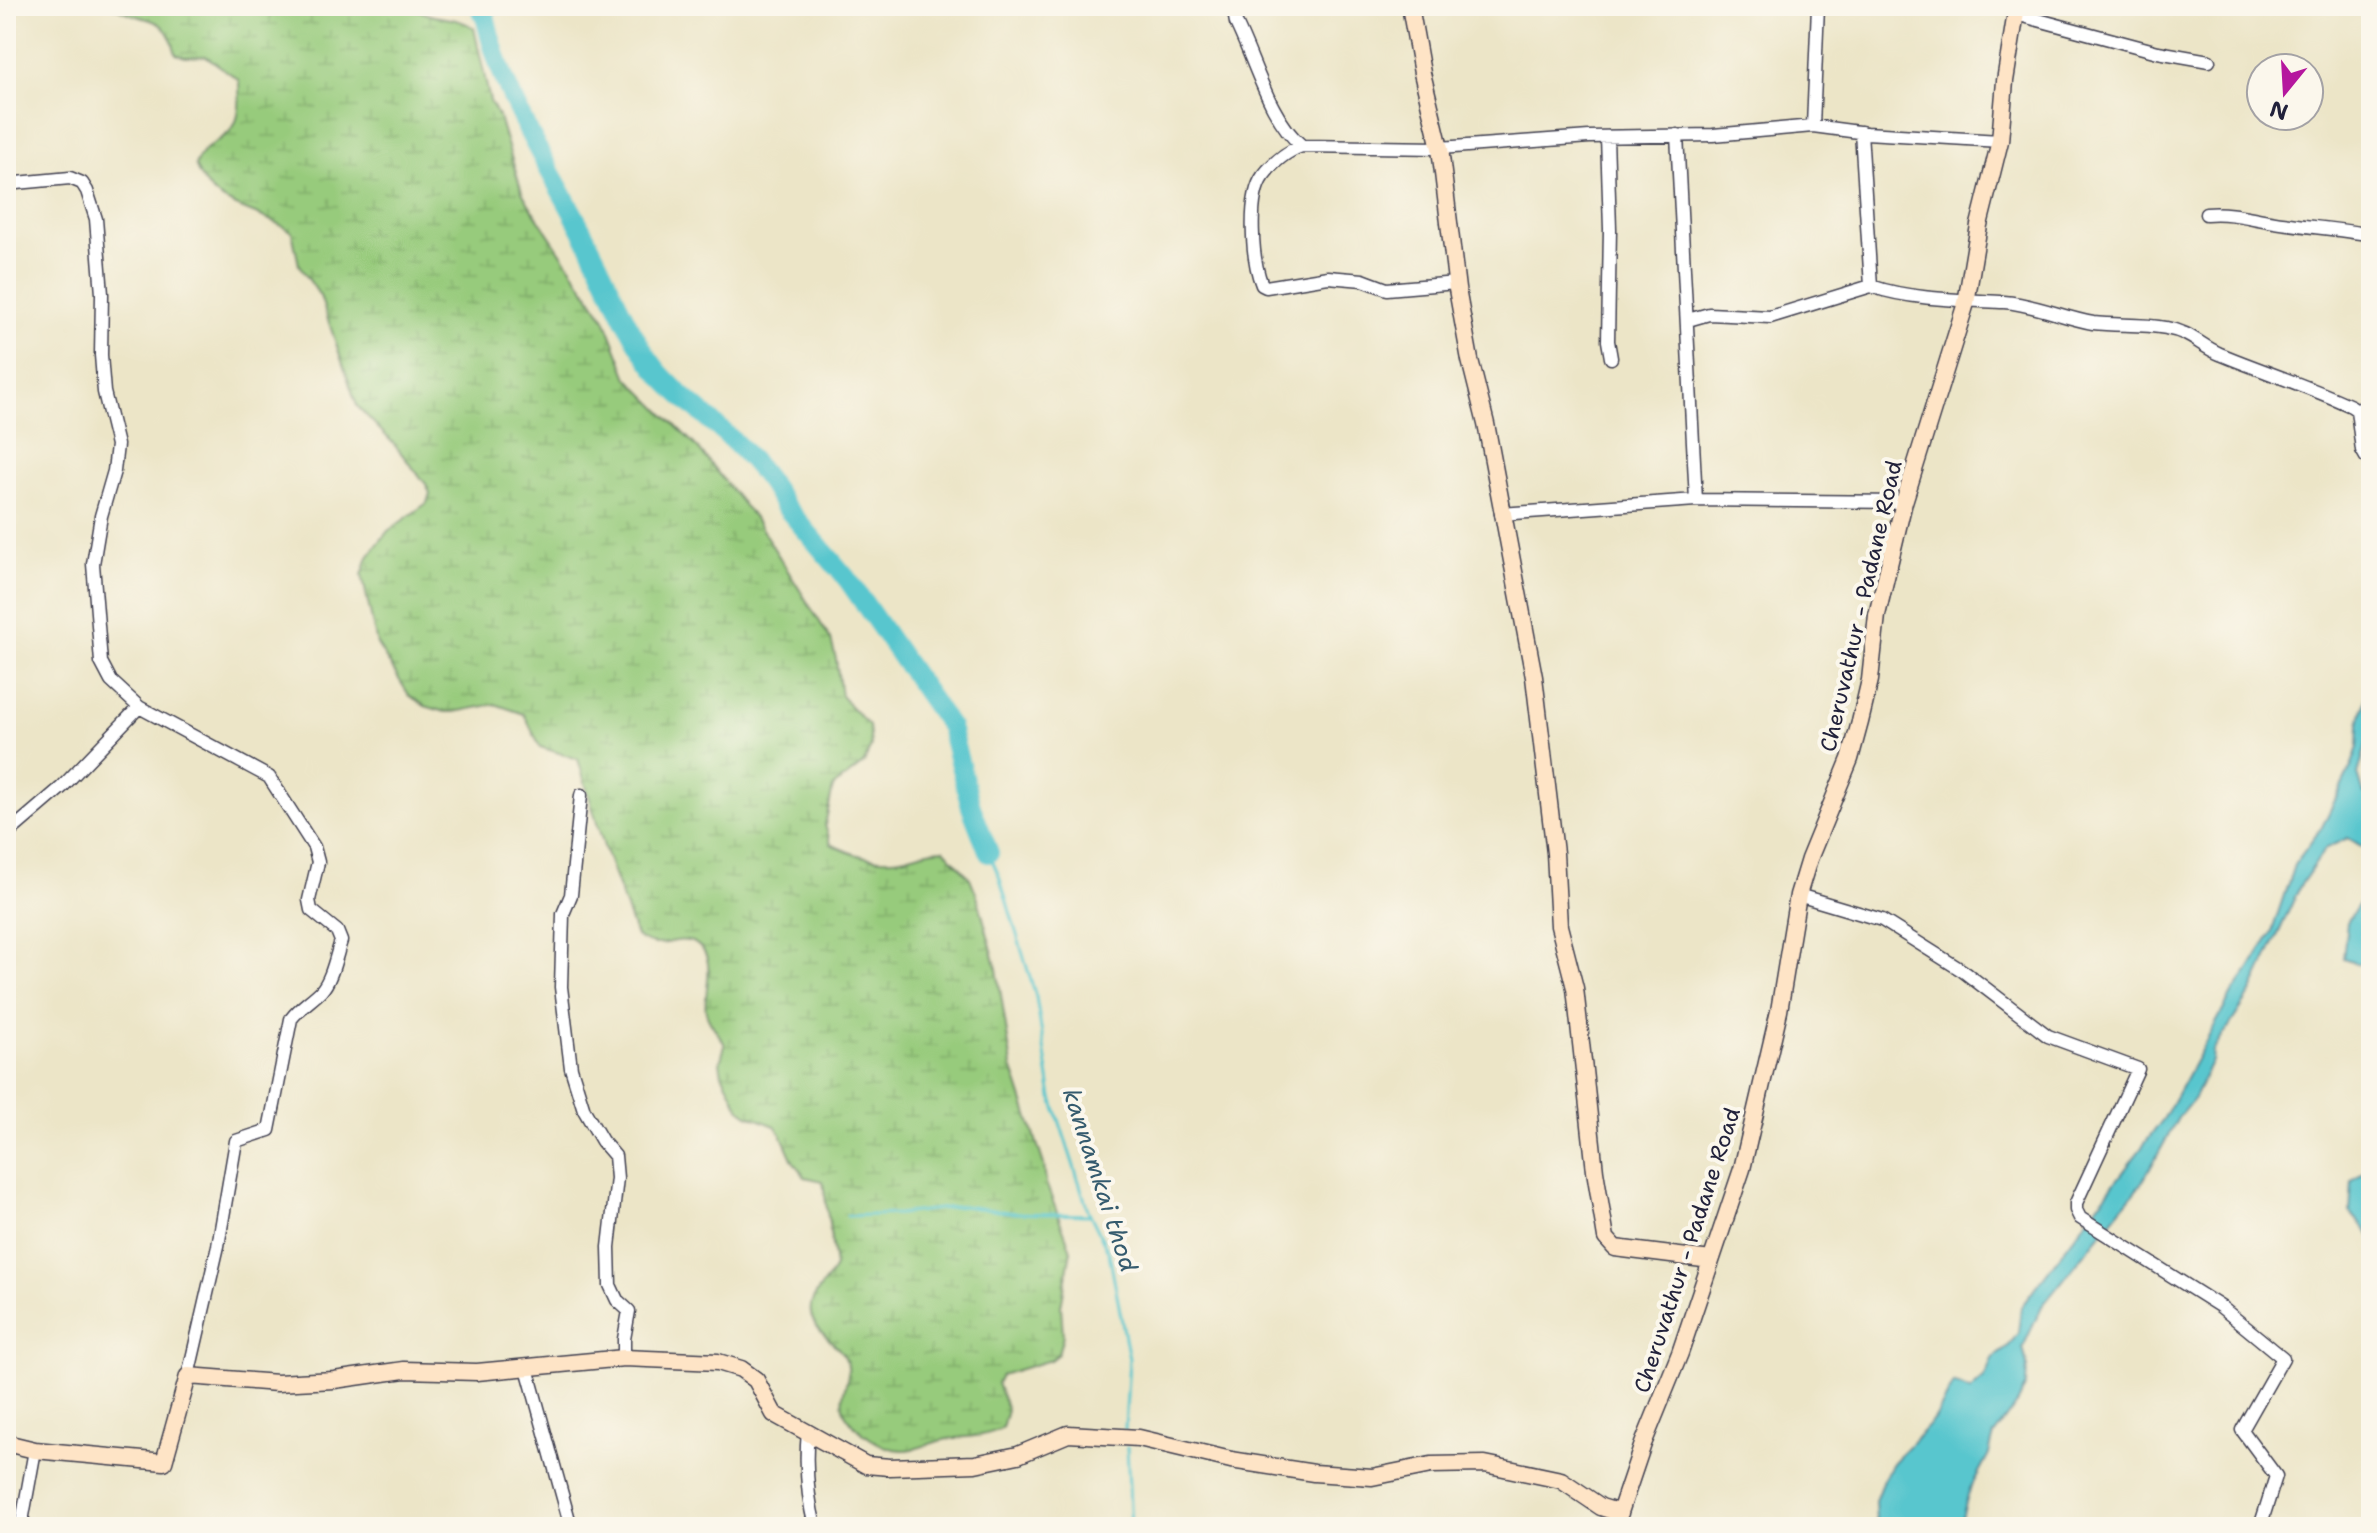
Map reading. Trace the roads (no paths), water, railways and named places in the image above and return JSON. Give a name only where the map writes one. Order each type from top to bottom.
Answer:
[{"type":"street","points":[[1233,6],[1236,23],[1278,118],[1289,135],[1302,146]]},
{"type":"street","points":[[1410,6],[1440,148],[1456,283],[1542,735],[1555,853],[1559,926],[1575,988],[1595,1171],[1606,1238],[1615,1248],[1711,1260]]},
{"type":"street","points":[[1813,126],[1818,6]]},
{"type":"street","points":[[2016,10],[2158,52],[2209,61]]},
{"type":"street","name":"Cheruvathur - Padane Road","points":[[1617,1520],[1643,1444],[1680,1353],[1742,1169],[1765,1074],[1798,895],[1809,859],[1850,759],[1870,680],[1877,615],[1904,502],[1966,303],[1979,225],[2000,141],[2016,10]]},
{"type":"street","points":[[1456,283],[1387,289],[1363,280],[1328,277],[1266,287],[1262,285],[1257,273],[1254,242],[1257,191],[1262,177],[1289,150],[1302,146],[1440,148],[1813,126],[2000,141]]},
{"type":"street","points":[[1861,132],[1871,286]]},
{"type":"street","points":[[1677,135],[1696,500]]},
{"type":"street","points":[[1607,137],[1610,229],[1608,341],[1611,358]]},
{"type":"street","points":[[6,184],[70,178],[82,183],[96,219],[102,294],[104,392],[117,445],[93,564],[101,662],[111,681],[139,707],[269,777],[314,847],[318,862],[309,900],[311,910],[337,931],[341,941],[327,983],[302,1004],[291,1019],[269,1130],[236,1141],[218,1246],[188,1376],[164,1462],[35,1450],[6,1443]]},
{"type":"street","points":[[2206,214],[2233,213],[2279,223],[2371,235]]},
{"type":"street","points":[[1688,320],[1709,314],[1770,317],[1871,286],[1885,291],[1966,303],[2007,302],[2095,323],[2144,325],[2190,334],[2222,354],[2295,381],[2357,410]]},
{"type":"street","points":[[2357,410],[2371,401]]},
{"type":"street","points":[[2357,410],[2362,450],[2366,457],[2371,458]]},
{"type":"street","points":[[1501,514],[1696,500],[1904,502]]},
{"type":"street","points":[[6,835],[62,787],[139,707]]},
{"type":"street","points":[[581,795],[571,895],[563,914],[561,987],[571,1068],[584,1110],[615,1156],[616,1199],[608,1263],[610,1285],[617,1300],[629,1311],[624,1358]]},
{"type":"street","points":[[1798,895],[1882,920],[1963,971],[2048,1036],[2138,1069],[2076,1203],[2076,1210],[2080,1218],[2221,1307],[2283,1358],[2242,1430],[2276,1476],[2260,1527]]},
{"type":"street","points":[[188,1376],[277,1383],[334,1380],[404,1370],[477,1372],[624,1358],[718,1362],[741,1369],[756,1380],[774,1414],[866,1465],[975,1464],[1018,1455],[1068,1434],[1139,1438],[1231,1460],[1314,1473],[1372,1477],[1431,1465],[1485,1464],[1561,1480],[1617,1520]]},
{"type":"street","points":[[527,1368],[571,1527]]},
{"type":"street","points":[[808,1431],[809,1504],[815,1527]]},
{"type":"street","points":[[21,1527],[35,1450]]},
{"type":"water","points":[[2371,674],[2371,728],[2358,774],[2364,794],[2371,794],[2371,852],[2348,838],[2326,848],[2300,886],[2252,991],[2213,1051],[2212,1061],[2194,1098],[2178,1118],[2142,1183],[2042,1306],[2023,1347],[2027,1365],[2026,1385],[2018,1402],[1994,1435],[1989,1454],[1970,1489],[1959,1527],[1873,1527],[1876,1522],[1875,1501],[1893,1463],[1936,1417],[1954,1383],[1970,1390],[1985,1377],[1992,1359],[2008,1347],[2018,1333],[2021,1307],[2164,1118],[2233,992],[2271,934],[2294,865],[2322,827],[2351,767],[2358,747],[2359,724]]},
{"type":"water","points":[[2371,886],[2371,968],[2343,959],[2347,922]]},
{"type":"water","points":[[2371,1166],[2371,1236],[2350,1212],[2352,1181]]},
{"type":"waterway","points":[[479,6],[515,105],[636,339],[662,376],[761,471],[784,505],[848,580],[950,727],[971,807],[989,853]]},
{"type":"waterway","points":[[485,16],[516,6]]},
{"type":"waterway","name":"kannamkai thod","points":[[989,853],[1036,997],[1052,1098],[1088,1210],[1109,1253],[1129,1359],[1125,1429]]},
{"type":"waterway","points":[[847,1216],[899,1214],[963,1206],[1015,1213],[1090,1215]]},
{"type":"waterway","name":"kannamkai thod","points":[[1127,1447],[1131,1527]]}]
